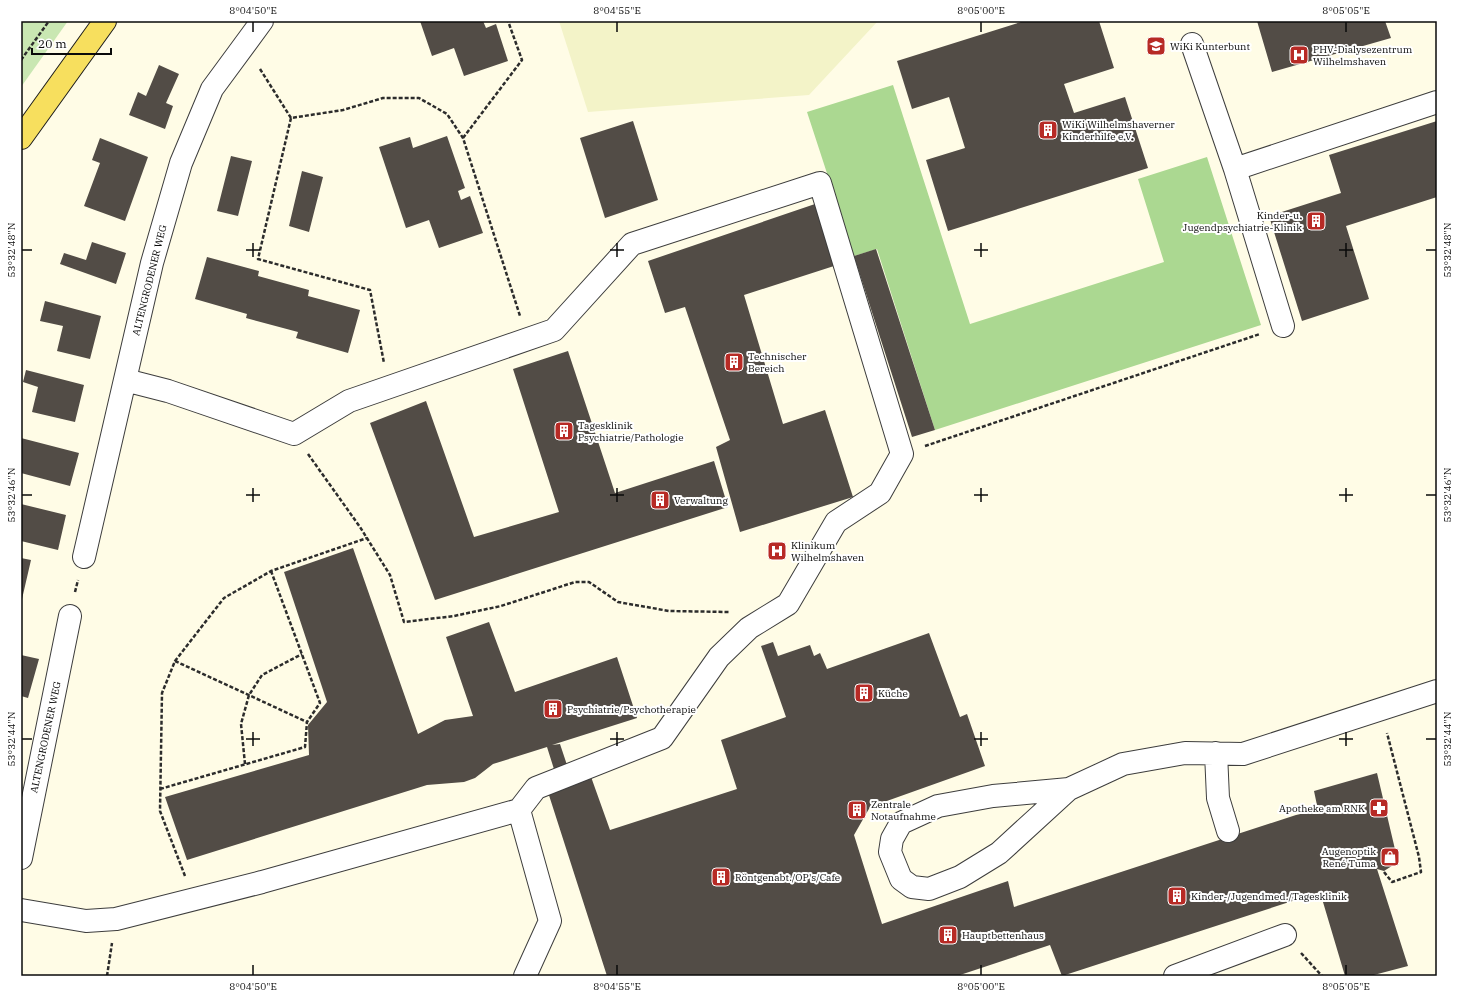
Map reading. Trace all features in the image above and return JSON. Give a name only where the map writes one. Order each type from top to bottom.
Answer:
[{"type":"main road","points":[[21,138],[105,21]]},
{"type":"street","name":"ALTENGRODENER WEG","points":[[84,557],[152,262],[180,164],[212,89],[262,21]]},
{"type":"street","points":[[1192,44],[1235,169],[1283,326]]},
{"type":"street","points":[[1235,169],[1437,102]]},
{"type":"street","points":[[21,910],[86,921],[116,919],[262,882],[519,810],[536,788],[662,738],[719,657],[749,628],[788,604],[836,522],[880,493],[902,454],[820,183],[632,244],[554,330],[348,401],[294,434],[168,391],[125,380]]},
{"type":"street","name":"ALTENGRODENER WEG","points":[[21,858],[70,616]]},
{"type":"street","points":[[1069,789],[993,796],[938,806],[901,823],[892,839],[890,852],[901,879],[912,887],[929,889],[960,877],[999,853],[1069,789],[1123,764],[1184,753],[1243,754],[1437,691]]},
{"type":"street","points":[[1216,753],[1218,798],[1228,831]]},
{"type":"street","points":[[519,810],[550,920],[525,976]]},
{"type":"street","points":[[1175,976],[1285,936]]},
{"type":"path","points":[[21,60],[49,21]]},
{"type":"path","points":[[463,138],[522,60],[508,21]]},
{"type":"path","points":[[260,69],[291,118],[258,258],[370,290],[389,387]]},
{"type":"path","points":[[291,118],[343,110],[383,98],[418,98],[447,114],[463,138],[528,340]]},
{"type":"path","points":[[902,454],[1283,326]]},
{"type":"path","points":[[294,434],[367,538],[390,575],[404,622],[454,616],[501,606],[575,582],[590,582],[618,602],[669,611],[733,612],[749,628]]},
{"type":"path","points":[[194,899],[160,811],[162,693],[175,661],[224,598],[271,571],[367,538]]},
{"type":"path","points":[[70,616],[84,557]]},
{"type":"path","points":[[160,789],[305,747],[307,722],[320,703],[271,571]]},
{"type":"path","points":[[245,764],[241,724],[249,695],[262,675],[302,654]]},
{"type":"path","points":[[175,661],[307,722]]},
{"type":"path","points":[[1381,709],[1419,857],[1421,872],[1392,882],[1384,872]]},
{"type":"path","points":[[107,976],[116,919]]},
{"type":"path","points":[[1285,936],[1322,976]]},
{"type":"green space","points":[[21,21],[68,21],[21,87]]},
{"type":"green space","points":[[559,21],[878,21],[809,95],[588,112]]},
{"type":"green space","points":[[893,85],[970,324],[1164,262],[1138,179],[1207,157],[1261,325],[935,430],[877,249],[854,256],[807,112]]},
{"type":"building","points":[[420,21],[483,21],[486,28],[496,24],[508,61],[464,76],[454,48],[432,56]]},
{"type":"building","name":"WiKi Wilhelmshaverner Kinderhilfe e.V.","points":[[1024,21],[1099,21],[1114,68],[1064,84],[1074,113],[1125,97],[1148,168],[948,231],[926,160],[965,148],[949,97],[912,109],[897,61]]},
{"type":"building","name":"PHV-Dialysezentrum Wilhelmshaven","points":[[1257,21],[1385,21],[1391,38],[1272,72]]},
{"type":"building","points":[[159,65],[179,74],[166,103],[173,106],[165,129],[129,115],[138,92],[146,96]]},
{"type":"building","points":[[633,121],[658,200],[605,218],[580,138]]},
{"type":"building","name":"Kinder-u. Jugendpsychiatrie-Klinik","points":[[1437,121],[1437,197],[1346,226],[1369,299],[1302,321],[1269,216],[1341,193],[1329,155]]},
{"type":"building","points":[[447,136],[465,188],[458,191],[461,200],[470,196],[483,233],[439,248],[429,220],[406,228],[379,147],[410,137],[413,148]]},
{"type":"building","points":[[100,138],[148,157],[125,221],[84,206],[100,163],[92,160]]},
{"type":"building","points":[[231,156],[252,161],[238,216],[217,211]]},
{"type":"building","points":[[302,171],[323,177],[309,232],[289,226]]},
{"type":"building","name":"Technischer Bereich","points":[[815,204],[834,266],[744,295],[783,424],[825,410],[853,497],[740,532],[716,447],[730,440],[685,307],[665,313],[648,261]]},
{"type":"building","points":[[92,242],[126,253],[116,284],[60,264],[64,253],[86,260]]},
{"type":"building","points":[[876,249],[935,430],[912,437],[854,256]]},
{"type":"building","points":[[207,257],[259,271],[258,276],[309,290],[308,296],[360,310],[348,353],[296,338],[298,332],[246,318],[247,314],[195,299]]},
{"type":"building","points":[[45,301],[101,316],[90,359],[57,351],[63,326],[40,321]]},
{"type":"building","name":"Verwaltung","points":[[568,351],[615,493],[714,461],[728,507],[435,600],[370,423],[426,401],[474,537],[559,512],[513,369]]},
{"type":"building","points":[[26,370],[84,385],[75,422],[32,412],[38,387],[23,382]]},
{"type":"building","points":[[21,438],[79,453],[70,486],[21,473]]},
{"type":"building","points":[[21,504],[66,515],[58,550],[21,541]]},
{"type":"building","points":[[353,548],[418,734],[445,720],[473,716],[446,637],[489,622],[515,692],[617,657],[637,718],[552,745],[560,744],[572,780],[590,774],[610,830],[737,789],[721,740],[786,717],[761,646],[773,642],[778,656],[810,645],[814,656],[820,653],[827,669],[929,633],[960,717],[967,714],[985,766],[870,807],[854,835],[882,924],[1008,881],[1014,907],[1296,815],[1318,810],[1314,791],[1377,773],[1398,862],[1384,871],[1377,869],[1408,966],[1370,976],[1345,976],[1320,892],[1062,976],[1050,945],[957,976],[607,976],[547,789],[559,785],[547,747],[493,764],[475,778],[464,782],[427,785],[187,860],[165,797],[309,755],[308,725],[327,702],[284,572]]},
{"type":"building","points":[[21,558],[31,560],[22,599],[21,599]]},
{"type":"building","points":[[21,655],[39,659],[28,698],[21,696]]},
{"type":"place","name":"WiKi Kunterbunt","points":[[1156,46]]},
{"type":"place","name":"PHV-Dialysezentrum Wilhelmshaven","points":[[1299,55]]},
{"type":"place","name":"WiKi Wilhelmshaverner Kinderhilfe e.V.","points":[[1048,130]]},
{"type":"place","name":"Kinder-u. Jugendpsychiatrie-Klinik","points":[[1316,221]]},
{"type":"place","name":"Technischer Bereich","points":[[734,362]]},
{"type":"place","name":"Tagesklinik Psychiatrie/Pathologie","points":[[564,431]]},
{"type":"place","name":"Verwaltung","points":[[660,500]]},
{"type":"place","name":"Klinikum Wilhelmshaven","points":[[777,551]]},
{"type":"place","name":"Küche","points":[[864,693]]},
{"type":"place","name":"Psychiatrie/Psychotherapie","points":[[553,709]]},
{"type":"place","name":"Apotheke am RNK","points":[[1379,808]]},
{"type":"place","name":"Zentrale Notaufnahme","points":[[857,810]]},
{"type":"place","name":"Augenoptik René Tuma","points":[[1390,857]]},
{"type":"place","name":"Röntgenabt./OP's/Cafe","points":[[721,877]]},
{"type":"place","name":"Kinder-/Jugendmed./Tagesklinik","points":[[1177,896]]},
{"type":"place","name":"Hauptbettenhaus","points":[[948,935]]}]
